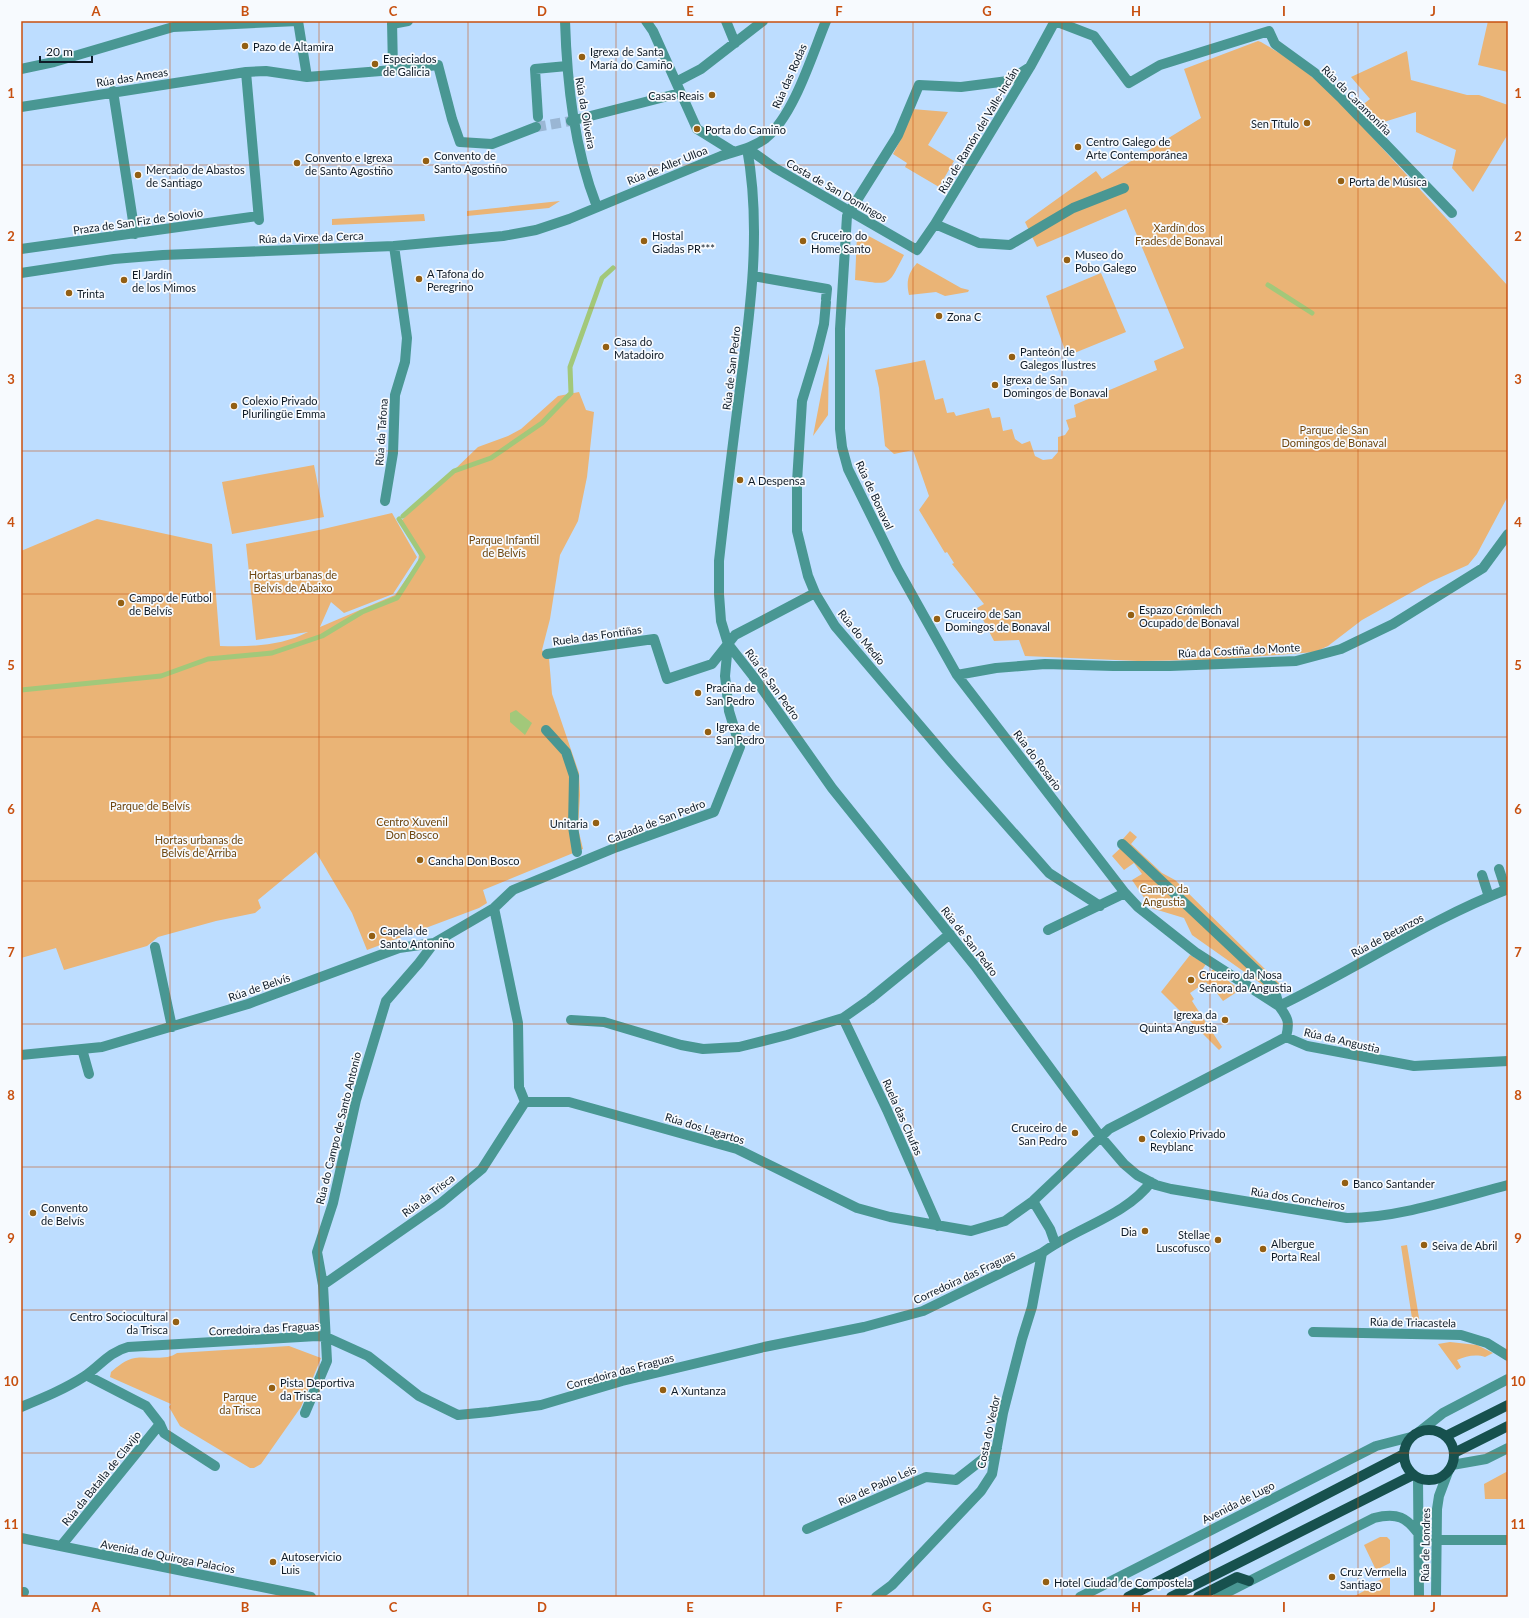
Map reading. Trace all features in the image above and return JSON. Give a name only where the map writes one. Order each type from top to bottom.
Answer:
[{"type":"main road","points":[[1446,1436],[1508,1405]]},
{"type":"main road","points":[[1454,1453],[1508,1426]]},
{"type":"main road","points":[[1432,1430],[1446,1436],[1451,1443],[1454,1453],[1450,1468],[1440,1478],[1432,1480],[1415,1476],[1408,1468],[1404,1454],[1407,1442],[1415,1435],[1432,1430]]},
{"type":"main road","points":[[1128,1597],[1404,1454]]},
{"type":"main road","points":[[1171,1597],[1415,1476]]},
{"type":"main road","points":[[1237,1577],[1240,1562]]},
{"type":"main road","points":[[1183,1591],[1198,1597],[1237,1577],[1249,1581]]},
{"type":"street","points":[[21,69],[54,62],[174,28],[298,21],[307,77]]},
{"type":"street","points":[[393,70],[392,22],[408,21]]},
{"type":"street","name":"Rúa da Oliveira","points":[[565,21],[572,121],[597,207]]},
{"type":"street","points":[[646,21],[653,31],[697,129],[734,152]]},
{"type":"street","points":[[726,21],[735,43]]},
{"type":"street","points":[[676,82],[700,69],[763,21]]},
{"type":"street","name":"Rúa das Rodas","points":[[747,148],[766,138],[784,117],[797,91],[826,21]]},
{"type":"street","name":"Rúa de Ramón del Valle-Inclán","points":[[917,250],[935,224],[1030,67],[1055,21]]},
{"type":"street","name":"Rúa da Caramoniña","points":[[1055,21],[1094,36],[1129,83],[1160,65],[1269,31],[1275,44],[1315,73],[1452,213]]},
{"type":"street","name":"Rúa das Ameas","points":[[21,107],[113,91],[246,72],[266,71],[307,77],[438,65],[452,119],[460,142],[492,144],[537,122],[535,70],[567,66]]},
{"type":"street","points":[[849,212],[898,135],[918,85],[961,87],[1008,81],[1030,67]]},
{"type":"street","name":"Praza de San Fiz de Solovio","points":[[21,249],[259,218],[246,72]]},
{"type":"street","points":[[113,91],[135,234]]},
{"type":"street","points":[[572,121],[680,93]]},
{"type":"street","name":"Rúa de Aller Ulloa","points":[[597,207],[747,148]]},
{"type":"street","name":"Costa de San Domingos","points":[[747,148],[775,168],[917,250]]},
{"type":"street","name":"Rúa de San Pedro","points":[[747,148],[752,177],[754,205],[753,276],[719,561],[721,621],[728,644],[753,676],[832,788],[950,934],[1100,1136]]},
{"type":"street","points":[[935,224],[979,243],[1010,245],[1073,208],[1124,188]]},
{"type":"street","name":"Rúa da Virxe da Cerca","points":[[21,273],[114,259],[163,255],[394,246],[475,240],[520,233],[552,224],[597,207]]},
{"type":"street","name":"Rúa de Bonaval","points":[[849,212],[847,216],[840,329],[840,429],[844,458],[859,492],[897,568],[957,675]]},
{"type":"street","name":"Rúa da Tafona","points":[[385,501],[394,453],[395,395],[405,362],[407,338],[394,246]]},
{"type":"street","name":"Rúa do Medio","points":[[753,276],[826,296],[824,324],[802,401],[796,497],[797,530],[808,576],[815,593],[836,626],[950,761],[1049,873],[1100,906]]},
{"type":"street","name":"Rúa da Costiña do Monte","points":[[957,675],[996,668],[1045,664],[1170,666],[1296,661],[1320,655],[1341,649],[1393,624],[1483,568],[1508,534]]},
{"type":"street","points":[[728,644],[735,635],[815,593]]},
{"type":"street","name":"Ruela das Fontiñas","points":[[547,654],[654,639],[667,680],[712,664],[728,644]]},
{"type":"street","name":"Calzada de San Pedro","points":[[494,908],[513,890],[617,848],[714,812],[740,747],[729,712],[725,676],[728,644]]},
{"type":"street","name":"Rúa do Rosario","points":[[957,675],[1125,893],[1138,907],[1195,952],[1279,1006]]},
{"type":"street","points":[[546,730],[566,752],[574,776],[573,828],[577,852]]},
{"type":"street","points":[[1122,844],[1274,987],[1279,1006],[1287,1016],[1288,1028],[1286,1037]]},
{"type":"street","points":[[1499,869],[1507,890]]},
{"type":"street","points":[[1482,875],[1489,896]]},
{"type":"street","name":"Rúa de Betanzos","points":[[1279,1006],[1443,919],[1489,896],[1507,890]]},
{"type":"street","points":[[1048,930],[1125,893]]},
{"type":"street","points":[[494,908],[518,1023],[519,1087],[525,1102]]},
{"type":"street","name":"Rúa de Belvís","points":[[21,1055],[102,1047],[248,1004],[399,948],[434,943],[494,908]]},
{"type":"street","points":[[571,1020],[604,1022],[681,1045],[703,1049],[739,1047],[787,1035],[843,1018],[870,999],[950,934]]},
{"type":"street","name":"Rúa do Campo de Santo Antonio","points":[[305,1413],[327,1361],[323,1285],[317,1252],[333,1203],[356,1100],[386,1001],[420,963],[434,943]]},
{"type":"street","points":[[155,947],[172,1027]]},
{"type":"street","name":"Ruela das Chufas","points":[[843,1018],[887,1110],[938,1226]]},
{"type":"street","name":"Rúa da Angustia","points":[[1033,1201],[1100,1136],[1126,1119],[1286,1037],[1307,1046],[1414,1066],[1508,1061]]},
{"type":"street","points":[[82,1049],[89,1074]]},
{"type":"street","name":"Rúa dos Lagartos","points":[[525,1102],[569,1102],[737,1149],[857,1208],[890,1217],[971,1231],[1005,1221],[1033,1201]]},
{"type":"street","name":"Rúa da Trisca","points":[[323,1285],[441,1202],[482,1169],[525,1102]]},
{"type":"street","name":"Rúa dos Concheiros","points":[[1100,1136],[1124,1164],[1137,1175],[1171,1189],[1347,1218],[1361,1218],[1402,1211],[1508,1185]]},
{"type":"street","name":"Corredoira das Fraguas","points":[[21,1407],[63,1389],[86,1375],[108,1356],[118,1350],[128,1347],[283,1337],[326,1337],[368,1356],[419,1396],[458,1415],[541,1405],[622,1381],[764,1346],[864,1327],[923,1311],[1042,1253],[1055,1243],[1106,1217],[1140,1196],[1151,1182]]},
{"type":"street","points":[[1033,1201],[1050,1229],[1055,1243]]},
{"type":"street","name":"Costa do Vedor","points":[[876,1597],[892,1585],[981,1491],[992,1474],[1003,1413],[1022,1339],[1032,1307],[1042,1253]]},
{"type":"street","name":"Rúa de Triacastela","points":[[1313,1332],[1461,1335],[1487,1343],[1508,1356]]},
{"type":"street","points":[[86,1375],[146,1406],[160,1424],[164,1433],[215,1466]]},
{"type":"street","name":"Avenida de Lugo","points":[[1080,1597],[1376,1446],[1415,1435],[1443,1413],[1508,1379]]},
{"type":"street","name":"Rúa da Batalla de Clavijo","points":[[61,1546],[160,1424]]},
{"type":"street","name":"Rúa de Pablo Leis","points":[[807,1529],[926,1477],[956,1480],[997,1448]]},
{"type":"street","points":[[1450,1468],[1486,1459],[1508,1448]]},
{"type":"street","name":"Rúa de Londres","points":[[1436,1597],[1438,1502],[1450,1468]]},
{"type":"street","name":"Rúa de Londres","points":[[1415,1476],[1420,1536],[1419,1597]]},
{"type":"street","name":"Rúa de Londres","points":[[1249,1581],[1374,1518],[1386,1515],[1396,1515],[1409,1522],[1420,1536]]},
{"type":"street","name":"Avenida de Quiroga Palacios","points":[[21,1538],[311,1597]]},
{"type":"street","points":[[1436,1540],[1508,1540]]},
{"type":"street","points":[[1218,1597],[1249,1581]]},
{"type":"green space","points":[[1488,21],[1508,21],[1508,72],[1478,65]]},
{"type":"green space","name":"Parque de San Domingos de Bonaval","points":[[1258,41],[1291,60],[1332,93],[1508,286],[1508,496],[1477,554],[1468,565],[1430,582],[1362,620],[1328,646],[1315,652],[1212,660],[1138,661],[1025,656],[1019,640],[994,641],[977,608],[984,604],[952,564],[954,563],[947,552],[945,553],[919,510],[929,496],[913,450],[894,454],[885,446],[879,388],[875,370],[925,360],[935,400],[943,398],[947,413],[954,412],[956,416],[989,408],[992,418],[1000,417],[1003,431],[1012,429],[1015,439],[1022,444],[1030,441],[1035,456],[1043,460],[1052,459],[1058,452],[1058,437],[1065,435],[1069,429],[1066,420],[1076,417],[1074,405],[1157,370],[1154,361],[1184,348],[1126,209],[1037,247],[1025,222],[1096,171],[1102,179],[1201,118],[1184,69]]},
{"type":"green space","points":[[1407,51],[1411,80],[1467,95],[1479,95],[1508,105],[1508,134],[1473,192],[1452,168],[1456,150],[1416,132],[1416,112],[1371,126],[1356,110],[1370,99],[1351,77]]},
{"type":"green space","points":[[912,109],[948,112],[928,145],[954,161],[939,187],[905,167],[907,163],[893,154],[902,137]]},
{"type":"green space","points":[[560,201],[549,208],[467,216],[467,211]]},
{"type":"green space","points":[[424,214],[425,221],[332,225],[332,219]]},
{"type":"green space","points":[[863,233],[904,255],[891,278],[887,281],[876,283],[855,280],[857,235]]},
{"type":"green space","points":[[917,263],[961,288],[969,290],[968,292],[945,296],[936,292],[909,295],[908,278]]},
{"type":"green space","points":[[1101,273],[1126,332],[1067,356],[1046,296]]},
{"type":"green space","points":[[829,353],[828,415],[813,436]]},
{"type":"green space","name":"Parque de Belvís","points":[[579,392],[586,410],[594,412],[587,477],[578,521],[560,555],[550,619],[542,650],[549,658],[552,694],[579,773],[580,795],[578,828],[583,849],[483,890],[487,903],[479,908],[367,950],[352,913],[316,852],[258,900],[261,908],[255,913],[216,921],[158,937],[147,946],[64,970],[56,948],[21,958],[21,551],[97,519],[212,544],[220,646],[265,645],[298,637],[308,632],[256,640],[246,544],[319,530],[392,513],[417,557],[393,594],[344,613],[331,602],[320,627],[395,595],[418,562],[419,554],[400,522],[478,447],[508,436],[521,429],[558,396]]},
{"type":"green space","points":[[314,465],[324,517],[232,534],[222,482]]},
{"type":"green space","name":"Campo da Angustia","points":[[1130,831],[1137,837],[1131,844],[1162,873],[1175,880],[1280,984],[1270,990],[1192,935],[1184,918],[1151,908],[1132,880],[1142,874],[1134,863],[1124,870],[1112,856],[1126,843],[1122,840]]},
{"type":"green space","points":[[1190,955],[1206,964],[1202,970],[1208,974],[1213,969],[1240,990],[1223,1001],[1213,988],[1211,989],[1206,982],[1190,993],[1194,999],[1192,1001],[1222,1047],[1219,1050],[1161,992]]},
{"type":"green space","points":[[1407,1245],[1420,1324],[1413,1325],[1401,1246]]},
{"type":"green space","points":[[1450,1342],[1477,1345],[1493,1353],[1485,1357],[1471,1356],[1457,1360],[1461,1367],[1457,1370],[1438,1344]]},
{"type":"green space","name":"Parque da Trisca","points":[[289,1346],[321,1358],[301,1407],[261,1464],[254,1468],[250,1468],[180,1426],[169,1407],[171,1404],[110,1377],[111,1372],[128,1360],[135,1358],[162,1358],[177,1353]]},
{"type":"green space","points":[[1508,1471],[1508,1499],[1485,1499],[1484,1484]]},
{"type":"green space","points":[[1380,1537],[1387,1537],[1390,1540],[1390,1563],[1376,1570],[1364,1545]]},
{"type":"green space","points":[[1390,1576],[1390,1597],[1353,1597],[1364,1591],[1363,1587]]},
{"type":"shaded area","points":[[516,710],[532,723],[525,735],[510,722],[510,713]]},
{"type":"waterway","points":[[403,516],[454,471],[491,458],[542,423],[571,393],[570,367],[602,278],[613,268]]},
{"type":"waterway","points":[[1268,285],[1312,313]]},
{"type":"waterway","points":[[21,690],[161,676],[208,659],[272,653],[322,636],[362,612],[397,598],[423,557],[399,519]]},
{"type":"tunnel","points":[[536,127],[571,121]]},
{"type":"place","name":"Pazo de Altamira","points":[[245,46]]},
{"type":"place","name":"Igrexa de Santa María do Camiño","points":[[582,57]]},
{"type":"place","name":"Especiados de Galicia","points":[[375,64]]},
{"type":"place","name":"Casas Reais","points":[[712,95]]},
{"type":"place","name":"Sen Título","points":[[1307,123]]},
{"type":"place","name":"Porta do Camiño","points":[[697,129]]},
{"type":"place","name":"Centro Galego de Arte Contemporánea","points":[[1078,147]]},
{"type":"place","name":"Convento de Santo Agostiño","points":[[426,161]]},
{"type":"place","name":"Convento e Igrexa de Santo Agostiño","points":[[297,163]]},
{"type":"place","name":"Mercado de Abastos de Santiago","points":[[138,175]]},
{"type":"place","name":"Porta de Música","points":[[1341,181]]},
{"type":"place","name":"Hostal Giadas PR***","points":[[644,241]]},
{"type":"place","name":"Cruceiro do Home Santo","points":[[803,241]]},
{"type":"place","name":"Museo do Pobo Galego","points":[[1067,260]]},
{"type":"place","name":"A Tafona do Peregrino","points":[[419,279]]},
{"type":"place","name":"El Jardín de los Mimos","points":[[124,280]]},
{"type":"place","name":"Trinta","points":[[69,293]]},
{"type":"place","name":"Zona C","points":[[939,316]]},
{"type":"place","name":"Casa do Matadoiro","points":[[606,347]]},
{"type":"place","name":"Panteón de Galegos Ilustres","points":[[1012,357]]},
{"type":"place","name":"Igrexa de San Domingos de Bonaval","points":[[995,385]]},
{"type":"place","name":"Colexio Privado Plurilingüe Emma","points":[[234,406]]},
{"type":"place","name":"A Despensa","points":[[740,480]]},
{"type":"place","name":"Campo de Fútbol de Belvís","points":[[121,603]]},
{"type":"place","name":"Espazo Crómlech Ocupado de Bonaval","points":[[1131,615]]},
{"type":"place","name":"Cruceiro de San Domingos de Bonaval","points":[[937,619]]},
{"type":"place","name":"Praciña de San Pedro","points":[[698,693]]},
{"type":"place","name":"Igrexa de San Pedro","points":[[708,732]]},
{"type":"place","name":"Unitaria","points":[[596,823]]},
{"type":"place","name":"Cancha Don Bosco","points":[[420,860]]},
{"type":"place","name":"Capela de Santo Antoniño","points":[[372,936]]},
{"type":"place","name":"Cruceiro da Nosa Señora da Angustia","points":[[1191,980]]},
{"type":"place","name":"Igrexa da Quinta Angustia","points":[[1225,1020]]},
{"type":"place","name":"Cruceiro de San Pedro","points":[[1075,1133]]},
{"type":"place","name":"Colexio Privado Reyblanc","points":[[1142,1139]]},
{"type":"place","name":"Banco Santander","points":[[1345,1183]]},
{"type":"place","name":"Convento de Belvís","points":[[33,1213]]},
{"type":"place","name":"Dia","points":[[1145,1231]]},
{"type":"place","name":"Stellae Luscofusco","points":[[1218,1240]]},
{"type":"place","name":"Seiva de Abril","points":[[1424,1245]]},
{"type":"place","name":"Albergue Porta Real","points":[[1263,1249]]},
{"type":"place","name":"Centro Sociocultural da Trisca","points":[[176,1322]]},
{"type":"place","name":"Pista Deportiva da Trisca","points":[[272,1388]]},
{"type":"place","name":"A Xuntanza","points":[[663,1390]]},
{"type":"place","name":"Autoservicio Luis","points":[[273,1562]]},
{"type":"place","name":"Cruz Vermella Santiago","points":[[1332,1577]]},
{"type":"place","name":"Hotel Ciudad de Compostela","points":[[1046,1582]]},
{"type":"park label","name":"Xardín dos Frades de Bonaval","points":[[1179,233]]},
{"type":"park label","name":"Parque Infantil de Belvís","points":[[504,545]]},
{"type":"park label","name":"Hortas urbanas de Belvís de Abaixo","points":[[293,580]]},
{"type":"park label","name":"Centro Xuvenil Don Bosco","points":[[412,827]]},
{"type":"park label","name":"Hortas urbanas de Belvís de Arriba","points":[[199,845]]}]
